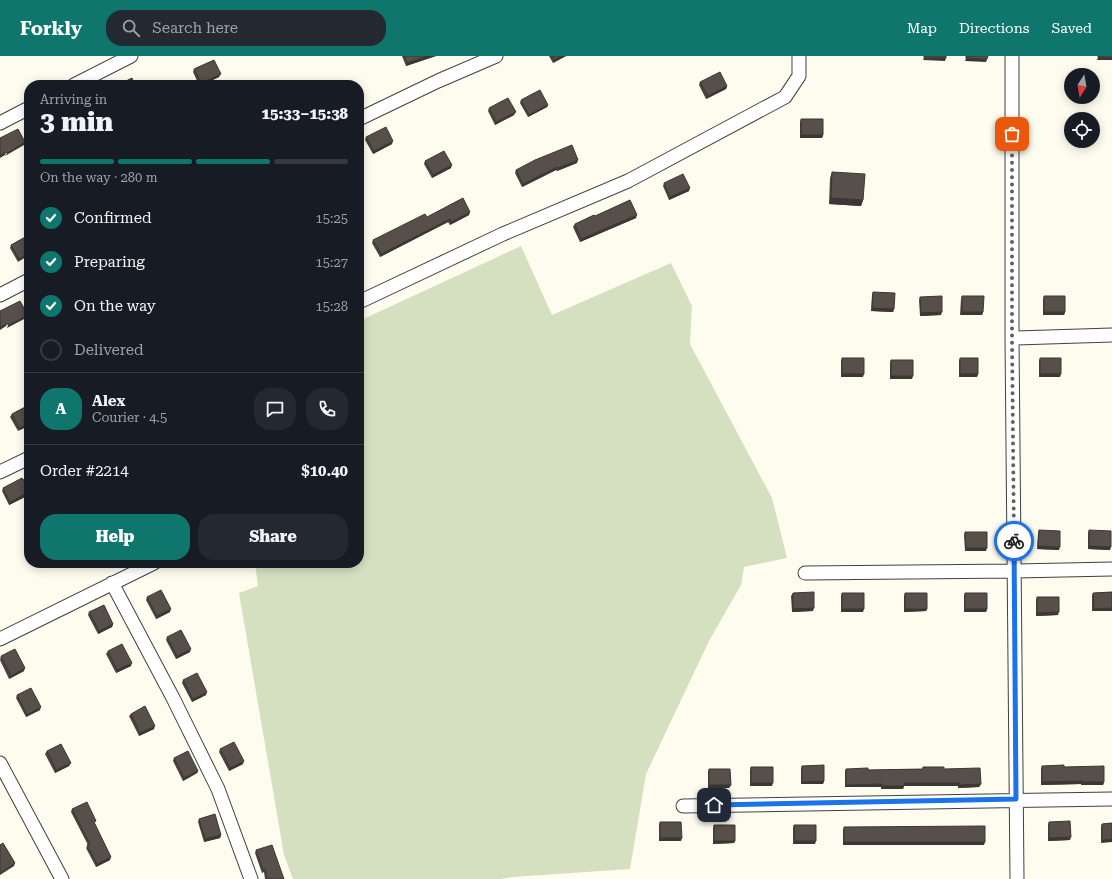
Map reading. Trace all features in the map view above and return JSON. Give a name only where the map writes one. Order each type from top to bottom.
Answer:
[{"type":"street","points":[[84,80],[131,56]]},
{"type":"street","points":[[364,117],[438,81],[496,56]]},
{"type":"street","points":[[364,300],[503,234],[628,181],[785,97],[799,76],[800,56]]},
{"type":"street","points":[[1012,56],[1012,338],[1017,879]]},
{"type":"street","points":[[0,123],[24,111]]},
{"type":"street","points":[[0,295],[24,283]]},
{"type":"street","points":[[1012,338],[1112,336]]},
{"type":"street","points":[[0,472],[24,460]]},
{"type":"street","points":[[0,639],[144,568]]},
{"type":"street","points":[[805,573],[1112,569]]},
{"type":"street","points":[[112,583],[173,698],[218,789],[252,879]]},
{"type":"street","points":[[0,763],[62,879]]},
{"type":"street","points":[[683,806],[1016,799],[1112,799]]},
{"type":"green space","points":[[521,246],[552,315],[671,263],[692,306],[690,344],[772,498],[787,558],[744,567],[741,585],[709,641],[646,774],[630,869],[500,879],[293,879],[284,855],[239,593],[258,586],[256,568],[364,568],[364,319]]},
{"type":"building","points":[[404,56],[428,56],[407,63]]},
{"type":"building","points":[[552,56],[561,56],[554,60]]},
{"type":"building","points":[[924,56],[946,56],[946,58],[924,58]]},
{"type":"building","points":[[966,56],[988,56],[987,59],[966,58]]},
{"type":"building","points":[[1112,56],[1112,58],[1098,57]]},
{"type":"building","points":[[214,60],[221,74],[208,80],[200,80],[194,69]]},
{"type":"building","points":[[720,72],[727,86],[708,96],[700,82]]},
{"type":"building","points":[[540,90],[548,105],[529,115],[521,100]]},
{"type":"building","points":[[508,98],[516,112],[496,122],[489,108]]},
{"type":"building","points":[[801,119],[823,119],[823,135],[801,135]]},
{"type":"building","points":[[386,127],[393,141],[374,151],[366,137]]},
{"type":"building","points":[[18,129],[24,143],[7,153],[6,152],[0,155],[0,138]]},
{"type":"building","points":[[572,145],[578,160],[558,168],[557,167],[523,184],[516,170],[535,160]]},
{"type":"building","points":[[444,151],[452,165],[433,175],[425,161]]},
{"type":"building","points":[[832,172],[865,174],[863,200],[831,198]]},
{"type":"building","points":[[683,174],[690,188],[670,197],[664,183]]},
{"type":"building","points":[[463,198],[470,212],[451,222],[450,219],[381,254],[373,240],[425,214],[427,217]]},
{"type":"building","points":[[630,200],[637,215],[581,239],[575,224]]},
{"type":"building","points":[[24,238],[24,256],[19,259],[11,245]]},
{"type":"building","points":[[873,292],[895,293],[894,309],[872,308]]},
{"type":"building","points":[[942,296],[942,312],[921,313],[920,297]]},
{"type":"building","points":[[962,296],[984,296],[983,312],[962,312]]},
{"type":"building","points":[[1044,296],[1065,296],[1065,312],[1044,312]]},
{"type":"building","points":[[20,301],[24,308],[24,317],[8,325],[8,323],[0,327],[0,311]]},
{"type":"building","points":[[842,358],[864,358],[864,374],[842,374]]},
{"type":"building","points":[[960,358],[978,358],[978,374],[960,374]]},
{"type":"building","points":[[1040,358],[1061,358],[1061,374],[1040,374]]},
{"type":"building","points":[[891,360],[913,360],[913,376],[891,376]]},
{"type":"building","points":[[24,408],[24,426],[19,428],[12,414]]},
{"type":"building","points":[[22,478],[24,495],[10,502],[3,488]]},
{"type":"building","points":[[1039,530],[1060,531],[1060,547],[1038,546]]},
{"type":"building","points":[[1089,530],[1111,531],[1111,547],[1089,546]]},
{"type":"building","points":[[965,532],[987,532],[987,548],[966,548]]},
{"type":"building","points":[[161,590],[171,609],[157,616],[147,597]]},
{"type":"building","points":[[814,592],[814,608],[793,609],[793,593]]},
{"type":"building","points":[[1112,592],[1112,608],[1094,609],[1093,593]]},
{"type":"building","points":[[842,593],[864,593],[864,609],[842,609]]},
{"type":"building","points":[[905,593],[927,593],[927,609],[905,609]]},
{"type":"building","points":[[965,593],[987,593],[987,609],[965,609]]},
{"type":"building","points":[[1037,597],[1059,597],[1059,612],[1037,613]]},
{"type":"building","points":[[104,605],[113,624],[99,631],[89,612]]},
{"type":"building","points":[[181,630],[191,649],[177,656],[167,637]]},
{"type":"building","points":[[122,644],[132,663],[117,670],[108,651]]},
{"type":"building","points":[[15,649],[25,668],[11,676],[1,656]]},
{"type":"building","points":[[197,673],[207,692],[193,699],[183,680]]},
{"type":"building","points":[[31,688],[41,707],[27,715],[17,695]]},
{"type":"building","points":[[145,706],[155,726],[140,733],[131,714]]},
{"type":"building","points":[[234,742],[244,761],[230,768],[220,749]]},
{"type":"building","points":[[61,744],[71,763],[56,770],[47,751]]},
{"type":"building","points":[[188,751],[198,771],[184,778],[174,758]]},
{"type":"building","points":[[824,765],[824,781],[802,782],[802,766]]},
{"type":"building","points":[[1064,765],[1064,767],[1104,766],[1104,782],[1042,782],[1042,766]]},
{"type":"building","points":[[751,767],[773,767],[773,783],[751,783]]},
{"type":"building","points":[[923,767],[944,767],[944,769],[980,768],[981,784],[959,785],[959,783],[904,783],[904,786],[882,786],[882,784],[846,785],[846,769],[923,769]]},
{"type":"building","points":[[709,769],[730,769],[731,785],[709,785]]},
{"type":"building","points":[[87,802],[96,821],[94,822],[111,857],[97,864],[87,845],[90,844],[72,809]]},
{"type":"building","points":[[215,814],[221,835],[205,839],[199,819]]},
{"type":"building","points":[[1070,821],[1071,837],[1049,838],[1049,822]]},
{"type":"building","points":[[660,822],[681,822],[682,838],[660,838]]},
{"type":"building","points":[[1112,823],[1112,839],[1102,840],[1102,824]]},
{"type":"building","points":[[714,825],[735,825],[735,841],[714,841]]},
{"type":"building","points":[[794,825],[816,825],[816,841],[795,841]]},
{"type":"building","points":[[985,826],[985,842],[844,842],[844,827]]},
{"type":"building","points":[[3,843],[15,863],[0,873],[0,845]]},
{"type":"building","points":[[272,845],[284,879],[267,879],[265,869],[263,870],[256,850]]},
{"type":"way so far","points":[[1012,134],[1014,541]]},
{"type":"route","points":[[714,805],[1016,799],[1014,541]]}]
